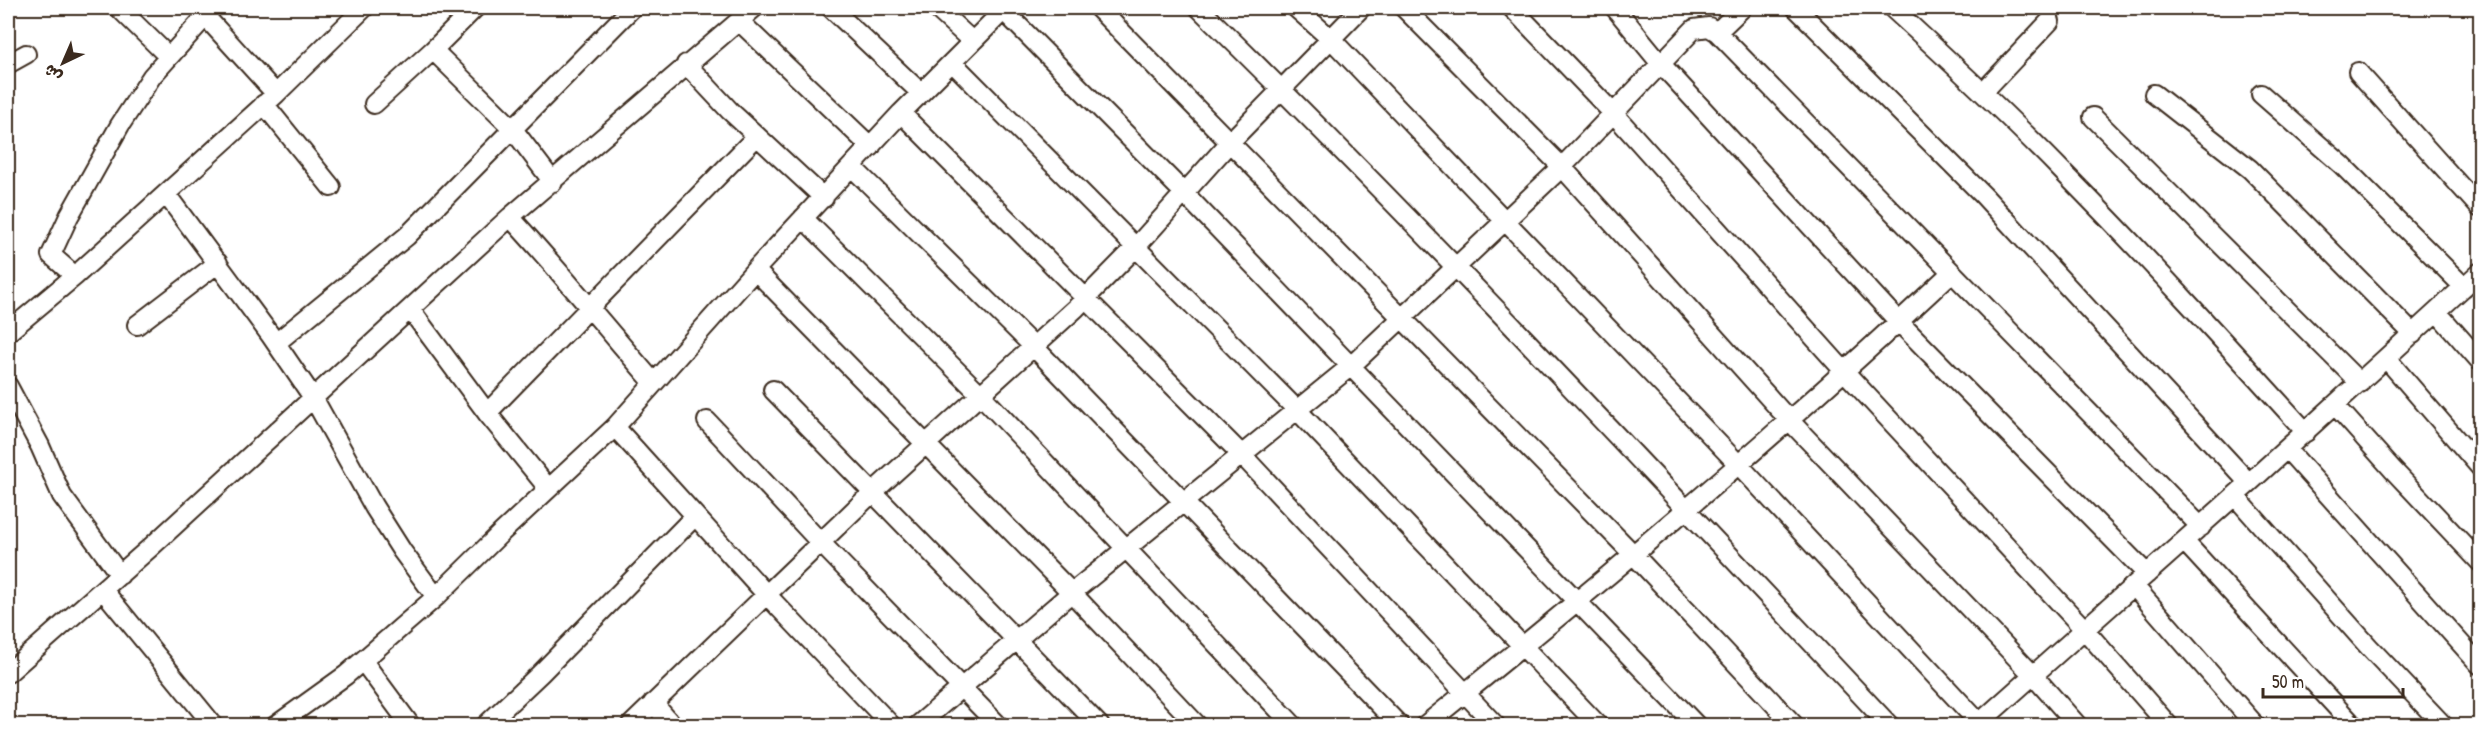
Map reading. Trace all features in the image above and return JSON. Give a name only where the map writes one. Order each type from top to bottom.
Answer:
[{"type":"street","points":[[119,8],[168,56]]},
{"type":"street","points":[[8,333],[166,194],[270,99],[364,8]]},
{"type":"street","points":[[374,104],[475,8]]},
{"type":"street","points":[[276,343],[407,236],[632,8]]},
{"type":"street","points":[[8,673],[120,575],[510,218],[686,64],[754,8]]},
{"type":"street","points":[[831,8],[921,93]]},
{"type":"street","points":[[936,8],[972,41]]},
{"type":"street","points":[[1098,8],[1231,141],[1634,555],[1795,726]]},
{"type":"street","points":[[1199,8],[1282,88],[1686,509],[1890,726]]},
{"type":"street","points":[[1296,8],[1331,39],[1739,465],[1979,724],[2032,674],[2201,527],[2481,272]]},
{"type":"street","points":[[630,726],[873,492],[1084,299],[1135,248],[1231,141],[1361,8]]},
{"type":"street","points":[[1404,8],[1562,167],[1789,420],[2032,674],[2078,726]]},
{"type":"street","points":[[1512,8],[1613,113],[1844,371],[2084,629],[2169,726]]},
{"type":"street","points":[[1615,8],[1661,64],[2141,580],[2256,726]]},
{"type":"street","points":[[1717,32],[1742,8]]},
{"type":"street","points":[[1796,8],[1983,195],[2249,483]]},
{"type":"street","points":[[1892,8],[1983,92],[2145,256],[2306,432]]},
{"type":"street","points":[[275,726],[363,661],[436,597],[548,488],[615,427],[755,270],[901,113],[1005,9],[1697,726]]},
{"type":"street","points":[[75,276],[55,260],[51,252],[120,125],[152,76],[209,12],[331,187]]},
{"type":"street","points":[[738,21],[871,147]]},
{"type":"street","points":[[1983,92],[2049,21]]},
{"type":"street","points":[[917,726],[1072,593],[1351,366],[1562,167],[1694,29],[1708,27],[1717,32],[2201,527]]},
{"type":"street","points":[[433,50],[512,128],[553,182]]},
{"type":"street","points":[[8,64],[26,54]]},
{"type":"street","points":[[952,62],[1297,410],[1599,726]]},
{"type":"street","points":[[686,64],[757,136],[824,198]]},
{"type":"street","points":[[2358,72],[2481,208]]},
{"type":"street","points":[[2154,94],[2250,169],[2413,334]]},
{"type":"street","points":[[2261,94],[2342,165],[2464,287]]},
{"type":"street","points":[[901,113],[1242,455],[1496,726]]},
{"type":"street","points":[[2093,117],[2360,383]]},
{"type":"street","points":[[487,413],[757,136]]},
{"type":"street","points":[[852,167],[1034,347],[1400,726]]},
{"type":"street","points":[[166,194],[276,343],[314,399],[374,507],[402,551],[436,597]]},
{"type":"street","points":[[510,218],[555,266],[589,309],[654,383]]},
{"type":"street","points":[[804,218],[981,395],[1294,726]]},
{"type":"street","points":[[137,325],[218,263]]},
{"type":"street","points":[[755,270],[1072,593],[1198,726]]},
{"type":"street","points":[[1424,726],[1578,602],[1739,465],[1951,273]]},
{"type":"street","points":[[410,309],[487,413],[548,488]]},
{"type":"street","points":[[2437,312],[2481,361]]},
{"type":"street","points":[[2386,358],[2481,467]]},
{"type":"street","points":[[8,386],[40,446],[62,496],[120,575]]},
{"type":"street","points":[[773,390],[1018,639],[1100,726]]},
{"type":"street","points":[[2335,405],[2481,562]]},
{"type":"street","points":[[707,421],[820,542],[999,726]]},
{"type":"street","points":[[615,427],[765,594],[892,726]]},
{"type":"street","points":[[2287,448],[2481,665]]},
{"type":"street","points":[[2235,496],[2444,726]]},
{"type":"street","points":[[486,726],[694,517]]},
{"type":"street","points":[[2184,541],[2354,726]]},
{"type":"street","points":[[103,590],[214,726]]},
{"type":"street","points":[[363,661],[411,726]]},
{"type":"street","points":[[653,704],[673,726]]}]
